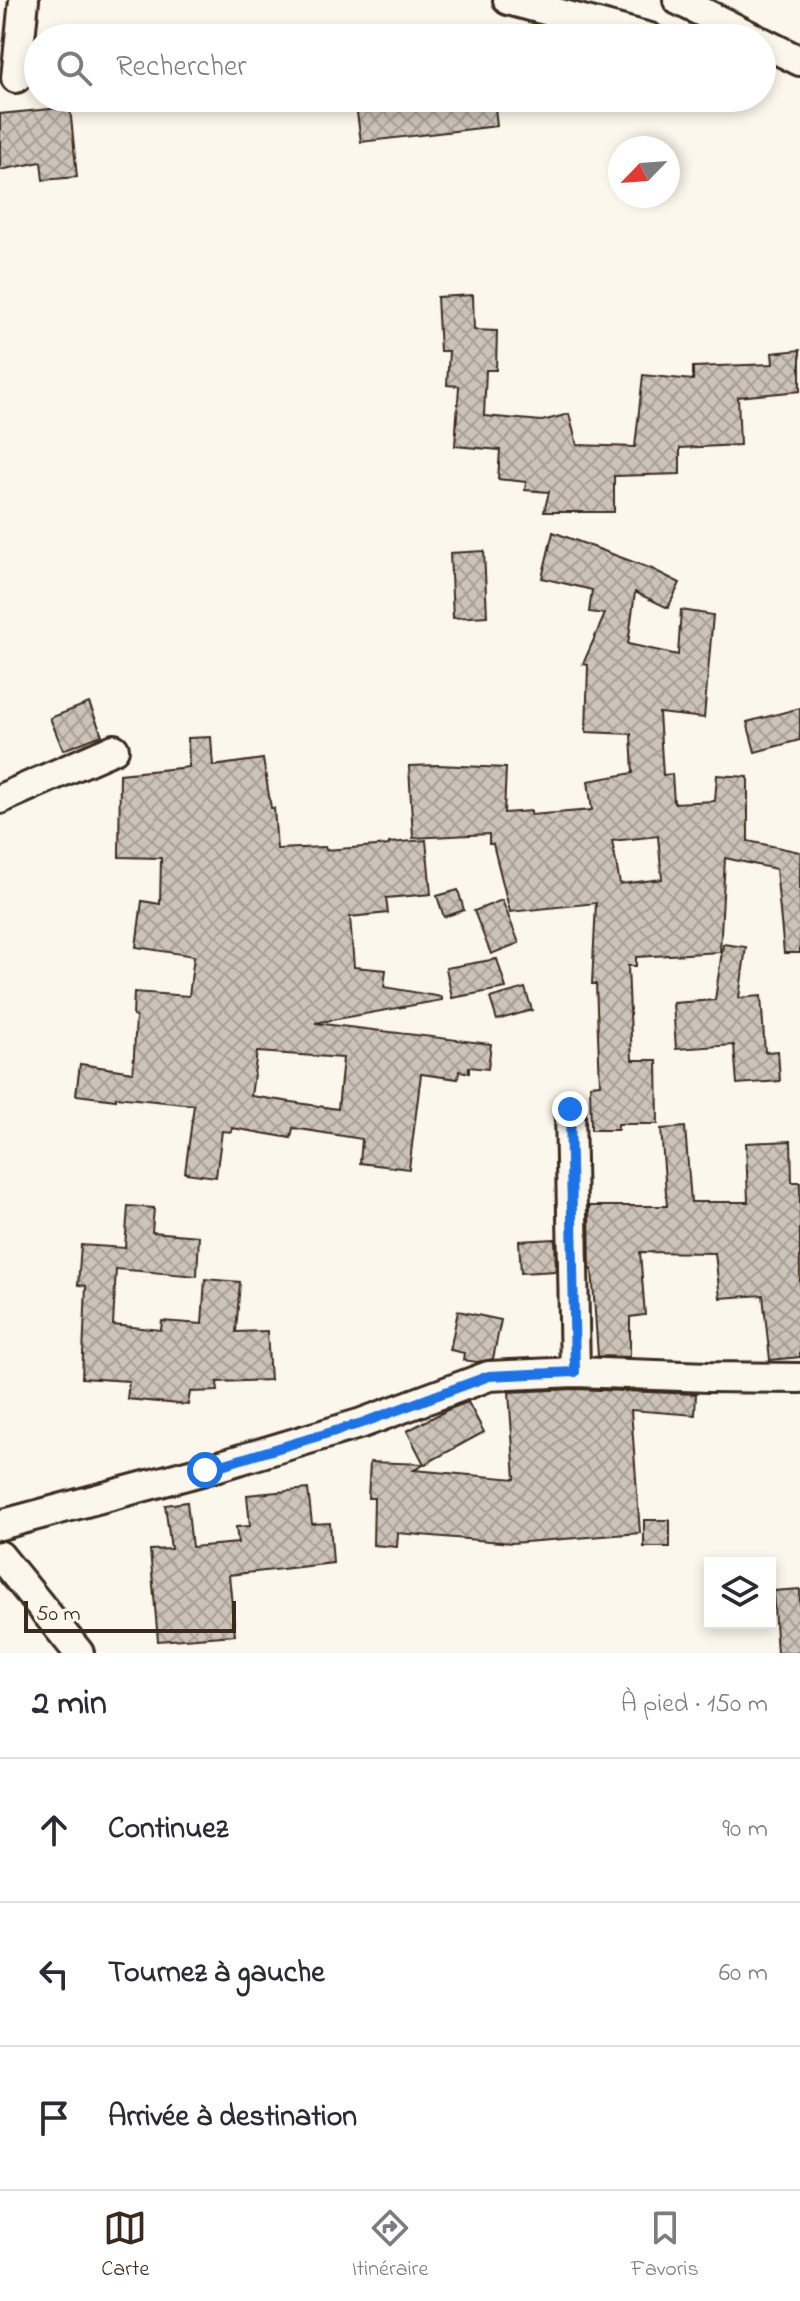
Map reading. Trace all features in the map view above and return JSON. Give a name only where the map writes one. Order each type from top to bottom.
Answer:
[{"type":"street","points":[[16,78],[24,0]]},
{"type":"street","points":[[508,0],[598,24]]},
{"type":"street","points":[[678,0],[726,24]]},
{"type":"street","points":[[776,49],[800,61]]},
{"type":"street","points":[[776,66],[800,67]]},
{"type":"street","points":[[0,799],[114,749]]},
{"type":"street","points":[[570,1109],[575,1372]]},
{"type":"street","points":[[0,1525],[205,1470],[362,1423],[489,1376],[575,1372],[800,1378]]},
{"type":"street","points":[[0,1556],[79,1653]]},
{"type":"building","points":[[70,112],[77,177],[43,180],[41,162],[0,170],[0,114]]},
{"type":"building","points":[[357,112],[496,112],[497,126],[361,142]]},
{"type":"building","points":[[473,295],[474,330],[497,331],[496,370],[486,370],[484,416],[542,421],[569,414],[577,445],[635,447],[643,375],[693,380],[693,367],[773,364],[772,353],[800,350],[800,391],[738,397],[740,445],[680,448],[680,474],[614,476],[614,512],[544,512],[549,492],[525,490],[526,482],[498,479],[500,450],[455,446],[459,386],[447,385],[449,351],[440,351],[437,297]]},
{"type":"building","points":[[553,532],[652,569],[680,583],[668,608],[635,592],[628,644],[678,655],[681,610],[713,615],[704,718],[659,713],[663,775],[672,774],[674,803],[715,801],[717,775],[748,777],[748,841],[800,852],[800,953],[784,953],[776,869],[725,858],[720,952],[636,957],[636,966],[628,966],[632,1060],[657,1060],[658,1124],[618,1124],[618,1130],[591,1130],[590,1085],[600,1084],[596,984],[592,984],[596,903],[510,912],[493,844],[489,844],[489,834],[413,838],[409,766],[506,768],[504,813],[531,811],[531,815],[592,810],[588,781],[633,773],[631,734],[586,732],[588,665],[583,664],[605,614],[589,612],[592,590],[542,578]],"holes":[[[658,836],[662,879],[620,884],[612,841]]]},
{"type":"building","points":[[484,551],[487,616],[453,618],[450,553]]},
{"type":"building","points":[[89,703],[102,735],[63,750],[50,718]]},
{"type":"building","points":[[800,708],[800,740],[755,752],[747,722]]},
{"type":"building","points":[[211,737],[213,766],[263,759],[271,808],[274,808],[277,849],[325,847],[326,850],[426,840],[431,894],[386,898],[388,913],[350,917],[354,967],[386,970],[384,987],[442,997],[442,1000],[315,1023],[491,1044],[488,1069],[469,1067],[469,1073],[459,1071],[458,1079],[421,1074],[409,1169],[360,1163],[362,1139],[293,1128],[291,1138],[232,1128],[232,1132],[222,1131],[216,1177],[185,1173],[194,1105],[76,1095],[80,1064],[133,1072],[134,992],[189,996],[194,956],[136,947],[142,901],[160,904],[161,858],[119,857],[120,774],[189,767],[188,738]],"holes":[[[257,1052],[343,1058],[338,1109],[251,1096]]]},
{"type":"building","points":[[458,890],[464,910],[444,917],[437,896]]},
{"type":"building","points":[[502,900],[519,943],[491,954],[474,911]]},
{"type":"building","points":[[723,944],[746,947],[739,998],[761,996],[765,1052],[778,1051],[780,1081],[737,1084],[734,1045],[676,1049],[673,1003],[715,1000]]},
{"type":"building","points":[[497,959],[506,988],[452,998],[446,968]]},
{"type":"building","points":[[525,988],[532,1010],[497,1020],[490,998]]},
{"type":"building","points":[[685,1127],[691,1202],[748,1202],[746,1143],[791,1141],[792,1182],[800,1182],[800,1357],[770,1360],[763,1295],[720,1298],[715,1253],[640,1252],[645,1315],[630,1317],[630,1357],[598,1356],[590,1269],[589,1206],[667,1206],[661,1129]]},
{"type":"building","points":[[128,1206],[154,1208],[152,1232],[199,1236],[197,1276],[116,1269],[113,1325],[161,1330],[162,1321],[202,1324],[205,1279],[240,1282],[236,1332],[267,1331],[270,1380],[217,1382],[218,1391],[190,1392],[188,1405],[127,1399],[129,1381],[82,1378],[86,1286],[78,1285],[81,1245],[125,1248]]},
{"type":"building","points":[[555,1239],[556,1271],[521,1273],[519,1241]]},
{"type":"building","points":[[458,1311],[501,1320],[493,1359],[477,1362],[463,1360],[464,1353],[450,1350]]},
{"type":"building","points":[[575,1389],[696,1394],[695,1415],[631,1410],[640,1533],[512,1543],[398,1533],[397,1547],[373,1545],[374,1498],[368,1498],[370,1462],[424,1464],[407,1431],[468,1402],[484,1432],[414,1470],[515,1479],[509,1392]]},
{"type":"building","points":[[308,1489],[312,1524],[330,1523],[333,1563],[229,1575],[235,1635],[158,1641],[150,1550],[171,1549],[165,1505],[187,1502],[192,1547],[238,1543],[236,1527],[250,1526],[247,1495]]},
{"type":"building","points":[[644,1520],[670,1520],[670,1547],[644,1547]]},
{"type":"building","points":[[800,1589],[800,1653],[777,1653],[776,1591]]},
{"type":"route","points":[[205,1470],[362,1423],[489,1376],[575,1372],[570,1109]]}]
